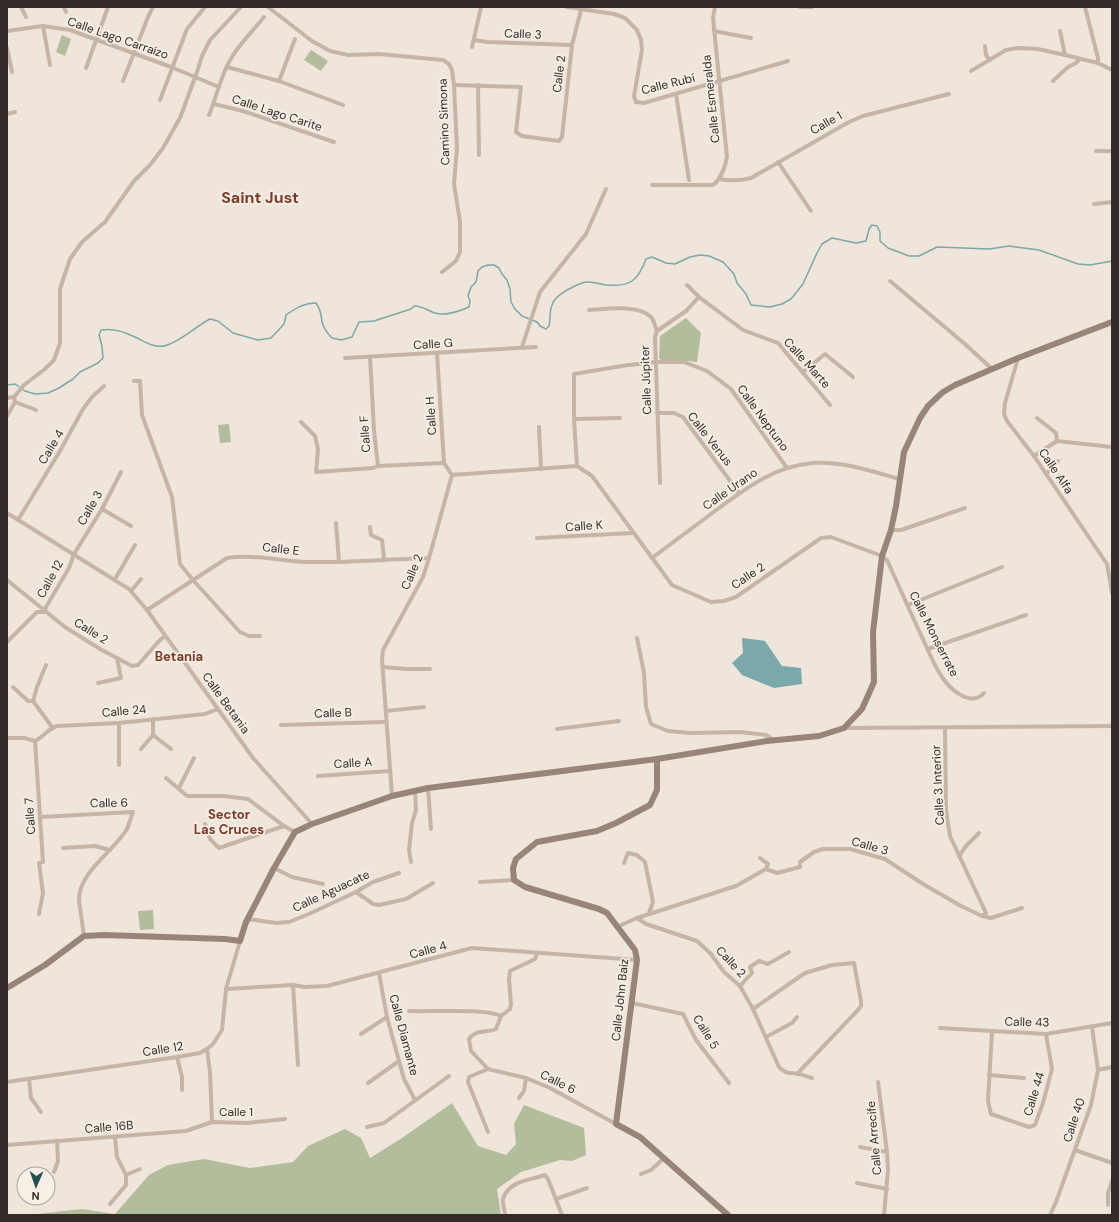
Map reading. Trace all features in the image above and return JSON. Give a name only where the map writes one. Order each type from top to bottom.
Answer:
[{"type":"street","points":[[22,7],[26,17]]},
{"type":"street","points":[[64,7],[66,12]]},
{"type":"street","points":[[86,68],[108,7]]},
{"type":"street","points":[[123,81],[153,7]]},
{"type":"street","points":[[160,100],[171,67],[187,29],[205,7]]},
{"type":"street","points":[[7,398],[14,397],[23,386],[46,369],[54,360],[60,343],[60,289],[70,259],[82,242],[105,222],[134,181],[150,165],[163,148],[180,118],[196,77],[202,56],[210,40],[241,7]]},
{"type":"street","name":"Camino Simona","points":[[268,7],[312,41],[330,51],[348,55],[379,54],[443,60],[449,64],[452,70],[454,85],[457,148],[454,184],[460,222],[460,252],[456,261],[442,272]]},
{"type":"street","points":[[472,47],[481,7]]},
{"type":"street","points":[[567,7],[581,10]]},
{"type":"street","name":"Calle Esmeralda","points":[[715,7],[713,18],[714,31],[727,157],[726,165],[719,179]]},
{"type":"street","points":[[800,7],[812,7]]},
{"type":"street","points":[[1085,7],[1098,63]]},
{"type":"street","name":"Calle 2","points":[[478,85],[521,86],[516,132],[522,136],[559,141],[562,137],[572,46],[581,10]]},
{"type":"street","name":"Calle Rubí","points":[[581,10],[614,14],[625,18],[637,30],[641,40],[642,50],[634,96],[636,102],[644,103],[788,61]]},
{"type":"street","points":[[210,115],[227,66],[239,47],[264,17]]},
{"type":"street","points":[[43,26],[50,65]]},
{"type":"street","name":"Calle Lago Carraízo","points":[[7,31],[43,26],[70,30],[171,67],[219,87]]},
{"type":"street","points":[[714,31],[751,38]]},
{"type":"street","points":[[1060,31],[1065,55]]},
{"type":"street","points":[[279,81],[295,39]]},
{"type":"street","name":"Calle 3","points":[[474,40],[487,42],[572,46]]},
{"type":"street","points":[[985,46],[986,55],[990,60]]},
{"type":"street","points":[[7,48],[12,72]]},
{"type":"street","points":[[971,71],[1006,50],[1018,48],[1038,49],[1065,55],[1098,63],[1112,70]]},
{"type":"street","points":[[1053,81],[1068,67],[1080,59]]},
{"type":"street","points":[[227,66],[279,81],[343,105]]},
{"type":"street","points":[[454,85],[478,85],[479,155]]},
{"type":"street","points":[[676,94],[689,180]]},
{"type":"street","name":"Calle 1","points":[[719,179],[731,181],[751,178],[862,116],[949,94]]},
{"type":"street","name":"Calle Lago Carite","points":[[214,104],[243,111],[334,142]]},
{"type":"street","points":[[7,114],[15,112]]},
{"type":"street","points":[[1096,151],[1112,151]]},
{"type":"street","points":[[778,162],[811,211]]},
{"type":"street","points":[[652,185],[713,185],[719,179]]},
{"type":"street","points":[[522,347],[540,292],[586,234],[606,189]]},
{"type":"street","points":[[1094,204],[1112,202]]},
{"type":"street","points":[[890,281],[965,344],[992,370]]},
{"type":"street","name":"Calle Marte","points":[[687,285],[699,297],[743,330],[778,343],[830,405]]},
{"type":"street","name":"Calle Júpiter","points":[[660,483],[655,337],[657,331],[686,311],[699,297]]},
{"type":"street","points":[[589,310],[625,308],[638,310],[650,316],[657,331]]},
{"type":"street","points":[[844,728],[862,709],[874,682],[874,632],[882,556],[891,530],[904,451],[920,418],[928,406],[942,392],[955,385],[1018,358],[1112,322]]},
{"type":"street","name":"Calle G","points":[[345,358],[437,354],[536,347]]},
{"type":"street","name":"Calle H","points":[[437,354],[444,463]]},
{"type":"street","points":[[803,372],[825,354],[853,378]]},
{"type":"street","name":"Calle F","points":[[370,357],[374,430],[378,466],[444,463]]},
{"type":"street","name":"Calle Alfa","points":[[1018,358],[1005,403],[1004,414],[1007,421],[1034,456],[1107,564],[1112,593]]},
{"type":"street","name":"Calle Neptuno","points":[[574,419],[574,374],[656,362],[684,362],[707,371],[731,389],[787,468]]},
{"type":"street","points":[[134,381],[140,381],[142,415],[172,497],[180,564],[240,632],[249,636],[260,636]]},
{"type":"street","name":"Calle 4","points":[[18,520],[60,451],[83,409],[92,397],[104,386]]},
{"type":"street","points":[[7,416],[15,402],[14,397]]},
{"type":"street","points":[[15,402],[36,410]]},
{"type":"street","name":"Calle Venus","points":[[657,413],[674,413],[683,417],[739,493]]},
{"type":"street","points":[[444,463],[452,475],[577,466],[574,419],[620,418]]},
{"type":"street","points":[[1037,418],[1056,433],[1057,441]]},
{"type":"street","points":[[301,422],[315,436],[318,449],[316,472],[373,468],[378,466]]},
{"type":"street","points":[[539,427],[541,469]]},
{"type":"street","points":[[1034,456],[1057,441],[1112,447]]},
{"type":"street","points":[[1046,474],[1058,461]]},
{"type":"street","name":"Calle Urano","points":[[652,558],[739,493],[762,478],[787,468],[812,463],[833,463],[900,479]]},
{"type":"street","name":"Calle 2","points":[[577,466],[592,476],[672,585],[711,602],[724,601],[736,597],[821,538],[831,537],[882,556]]},
{"type":"street","name":"Calle 3","points":[[74,554],[102,509],[121,472]]},
{"type":"street","name":"Calle 2","points":[[392,796],[382,667],[383,650],[423,577],[430,558],[452,475]]},
{"type":"street","points":[[891,530],[902,530],[965,508]]},
{"type":"street","points":[[102,509],[131,526]]},
{"type":"street","name":"Calle Betania","points":[[7,513],[131,590],[253,758],[312,824]]},
{"type":"street","points":[[336,523],[339,562]]},
{"type":"street","points":[[370,527],[371,535],[382,540],[384,559]]},
{"type":"street","name":"Calle K","points":[[537,538],[633,533]]},
{"type":"street","points":[[115,579],[135,545]]},
{"type":"street","name":"Calle 12","points":[[7,642],[36,612],[45,612],[46,607],[69,568],[74,554]]},
{"type":"street","name":"Calle E","points":[[147,610],[227,558],[232,557],[260,556],[305,562],[430,558]]},
{"type":"street","name":"Calle Monserrate","points":[[882,556],[887,560],[928,650],[942,676],[957,694],[973,698],[980,697],[984,693]]},
{"type":"street","points":[[908,605],[1002,567]]},
{"type":"street","points":[[131,590],[141,579]]},
{"type":"street","name":"Calle 2","points":[[7,580],[65,627],[132,666],[138,665],[158,641],[165,636]]},
{"type":"street","points":[[928,650],[1026,615]]},
{"type":"street","points":[[637,638],[644,673],[646,707],[651,724],[668,731],[691,733],[740,732],[766,735],[774,740]]},
{"type":"street","points":[[98,683],[121,678],[117,658]]},
{"type":"street","points":[[33,701],[46,665]]},
{"type":"street","points":[[382,667],[430,669]]},
{"type":"street","points":[[7,738],[24,738],[35,741],[52,727],[33,701],[28,701],[15,691],[13,687]]},
{"type":"street","points":[[386,711],[424,707]]},
{"type":"street","name":"Calle 24","points":[[52,727],[205,714],[218,709]]},
{"type":"street","points":[[141,749],[153,735],[153,719]]},
{"type":"street","points":[[557,729],[619,720]]},
{"type":"street","points":[[119,722],[119,765]]},
{"type":"street","name":"Calle B","points":[[281,725],[386,722]]},
{"type":"street","points":[[207,1049],[222,1030],[226,989],[248,918],[295,832],[312,824],[392,796],[415,790],[657,759],[774,740],[819,736],[844,728],[1112,726]]},
{"type":"street","name":"Calle 3 Interior","points":[[945,728],[946,810],[950,836],[986,913],[982,916]]},
{"type":"street","points":[[153,735],[171,749]]},
{"type":"street","name":"Calle 7","points":[[35,741],[43,862],[39,863],[43,893],[39,914]]},
{"type":"street","points":[[179,788],[194,758]]},
{"type":"street","points":[[480,882],[514,880],[513,868],[516,859],[537,842],[597,831],[650,805],[657,790],[657,759]]},
{"type":"street","name":"Calle A","points":[[318,776],[390,771]]},
{"type":"street","points":[[166,778],[187,796],[224,796],[248,799],[284,826],[295,832]]},
{"type":"street","points":[[428,788],[431,829]]},
{"type":"street","points":[[411,862],[408,850],[412,823],[416,810],[415,790]]},
{"type":"street","name":"Calle 6","points":[[40,817],[133,812],[126,829],[110,850]]},
{"type":"street","points":[[205,824],[210,839],[219,848],[284,826]]},
{"type":"street","points":[[959,856],[978,833]]},
{"type":"street","points":[[63,848],[95,846],[110,850],[81,887],[79,894],[84,936]]},
{"type":"street","name":"Calle 3","points":[[766,869],[777,873],[789,871],[800,867],[800,862],[814,852],[823,849],[850,849],[885,859],[923,884],[961,906],[982,916]]},
{"type":"street","points":[[624,863],[628,853],[637,855],[645,862],[653,902],[650,913]]},
{"type":"street","points":[[617,927],[650,913],[736,886],[766,869],[768,864],[760,858]]},
{"type":"street","points":[[274,868],[292,878],[323,884]]},
{"type":"street","name":"Calle Aguacate","points":[[248,918],[276,923],[289,922],[356,892],[373,882],[399,873]]},
{"type":"street","name":"Calle John Baiz","points":[[514,880],[525,887],[599,909],[607,913],[635,950],[637,960],[616,1124]]},
{"type":"street","points":[[356,892],[373,904],[379,905],[406,899],[434,883]]},
{"type":"street","points":[[982,916],[991,918],[1022,908]]},
{"type":"street","name":"Calle 2","points":[[638,918],[646,924],[697,941],[711,954],[724,972],[740,986],[753,1009],[779,1067],[788,1074],[797,1074],[812,1078]]},
{"type":"street","points":[[7,988],[45,965],[84,936],[104,935],[225,939],[240,941]]},
{"type":"street","name":"Calle 4","points":[[226,989],[292,985],[305,987],[328,986],[472,948],[637,960]]},
{"type":"street","points":[[740,986],[752,974],[750,967],[759,961],[768,964],[789,952]]},
{"type":"street","points":[[488,1132],[468,1082],[469,1077],[488,1069],[471,1051],[469,1040],[471,1036],[478,1032],[496,1029],[501,1016],[510,1009],[510,971],[535,959],[537,953]]},
{"type":"street","points":[[753,1009],[805,973],[832,965],[854,963],[861,1002],[860,1006],[797,1074]]},
{"type":"street","name":"Calle Diamante","points":[[378,973],[404,1079],[415,1100]]},
{"type":"street","points":[[292,985],[298,1065]]},
{"type":"street","name":"Calle 5","points":[[632,1003],[683,1014],[696,1040],[729,1083]]},
{"type":"street","points":[[409,1011],[474,1012],[496,1014],[501,1016]]},
{"type":"street","points":[[361,1034],[388,1017]]},
{"type":"street","points":[[766,1037],[792,1023],[797,1017]]},
{"type":"street","name":"Calle 43","points":[[940,1028],[1046,1034],[1112,1023]]},
{"type":"street","name":"Calle 40","points":[[1050,1215],[1091,1105],[1098,1070],[1092,1027]]},
{"type":"street","name":"Calle 44","points":[[992,1031],[988,1101],[991,1114],[1029,1127],[1035,1125],[1043,1103],[1052,1069],[1046,1034]]},
{"type":"street","name":"Calle 1","points":[[207,1049],[210,1072],[212,1122],[247,1123],[286,1119]]},
{"type":"street","name":"Calle 12","points":[[7,1082],[177,1057],[200,1053],[207,1049]]},
{"type":"street","points":[[177,1057],[182,1077],[182,1090]]},
{"type":"street","points":[[368,1083],[399,1061]]},
{"type":"street","points":[[1098,1070],[1112,1067]]},
{"type":"street","name":"Calle 6","points":[[488,1069],[526,1078],[550,1088],[616,1124]]},
{"type":"street","points":[[989,1075],[1024,1078]]},
{"type":"street","points":[[367,1128],[386,1122],[450,1076]]},
{"type":"street","points":[[519,1098],[524,1091],[526,1078]]},
{"type":"street","points":[[29,1079],[31,1098],[41,1112]]},
{"type":"street","name":"Calle Arrecife","points":[[878,1082],[887,1152],[887,1189],[884,1215]]},
{"type":"street","name":"Calle 16B","points":[[7,1145],[186,1131],[212,1122]]},
{"type":"street","points":[[616,1124],[640,1137],[728,1215]]},
{"type":"street","points":[[110,1204],[126,1185],[126,1175],[117,1157],[115,1136]]},
{"type":"street","points":[[56,1141],[58,1161],[56,1166]]},
{"type":"street","points":[[860,1147],[887,1152]]},
{"type":"street","points":[[1075,1150],[1112,1163]]},
{"type":"street","points":[[641,1174],[651,1170],[664,1158]]},
{"type":"street","points":[[126,1175],[140,1169]]},
{"type":"street","points":[[505,1215],[503,1200],[508,1190],[514,1184],[545,1175],[562,1215]]},
{"type":"street","points":[[1108,1205],[1108,1193],[1112,1181]]},
{"type":"street","points":[[857,1183],[887,1189]]},
{"type":"street","points":[[556,1199],[587,1188]]},
{"type":"green space","points":[[62,35],[71,39],[65,56],[56,52]]},
{"type":"green space","points":[[311,50],[328,61],[321,71],[304,60]]},
{"type":"green space","points":[[686,318],[701,333],[697,362],[662,361],[659,358],[660,336]]},
{"type":"green space","points":[[229,424],[231,442],[220,443],[218,425]]},
{"type":"green space","points":[[153,910],[154,929],[140,930],[138,911]]},
{"type":"green space","points":[[452,1103],[478,1146],[506,1155],[516,1144],[514,1124],[524,1105],[584,1128],[586,1155],[572,1161],[560,1160],[521,1172],[497,1189],[501,1215],[28,1215],[82,1209],[115,1214],[149,1175],[168,1165],[204,1159],[250,1168],[293,1162],[308,1146],[345,1129],[361,1138],[370,1158],[402,1138]]},
{"type":"water","points":[[742,638],[765,641],[782,666],[801,668],[802,684],[774,688],[742,675],[732,663],[743,653]]},
{"type":"waterway","points":[[7,385],[15,384],[25,391],[35,394],[48,393],[59,388],[73,379],[80,372],[98,363],[103,358],[99,335],[101,330],[118,331],[131,335],[152,345],[164,346],[176,342],[210,319],[218,321],[233,333],[258,340],[271,338],[284,324],[286,315],[293,310],[300,306],[316,303],[320,309],[323,325],[327,332],[332,338],[341,340],[352,337],[359,322],[374,321],[411,309],[414,306],[419,306],[439,314],[452,313],[469,307],[470,301],[468,296],[471,287],[476,282],[478,271],[482,267],[488,265],[494,265],[499,268],[507,280],[510,289],[511,302],[515,309],[522,316],[537,322],[540,326],[546,329],[549,326],[553,303],[562,293],[585,282],[606,285],[621,285],[627,283],[632,281],[640,273],[646,259],[652,257],[666,263],[675,264],[690,257],[700,255],[709,256],[723,262],[734,274],[737,283],[746,294],[751,305],[770,307],[782,304],[791,299],[803,284],[822,244],[832,238],[856,243],[866,241],[869,229],[872,225],[877,226],[880,232],[880,241],[888,248],[909,256],[919,256],[937,247],[989,249],[1009,246],[1039,250],[1078,264],[1090,265],[1112,261]]},
{"type":"district","name":"Saint Just","points":[[260,197]]},
{"type":"district","name":"Betania","points":[[179,656]]},
{"type":"district","name":"Sector Las Cruces","points":[[229,822]]}]
